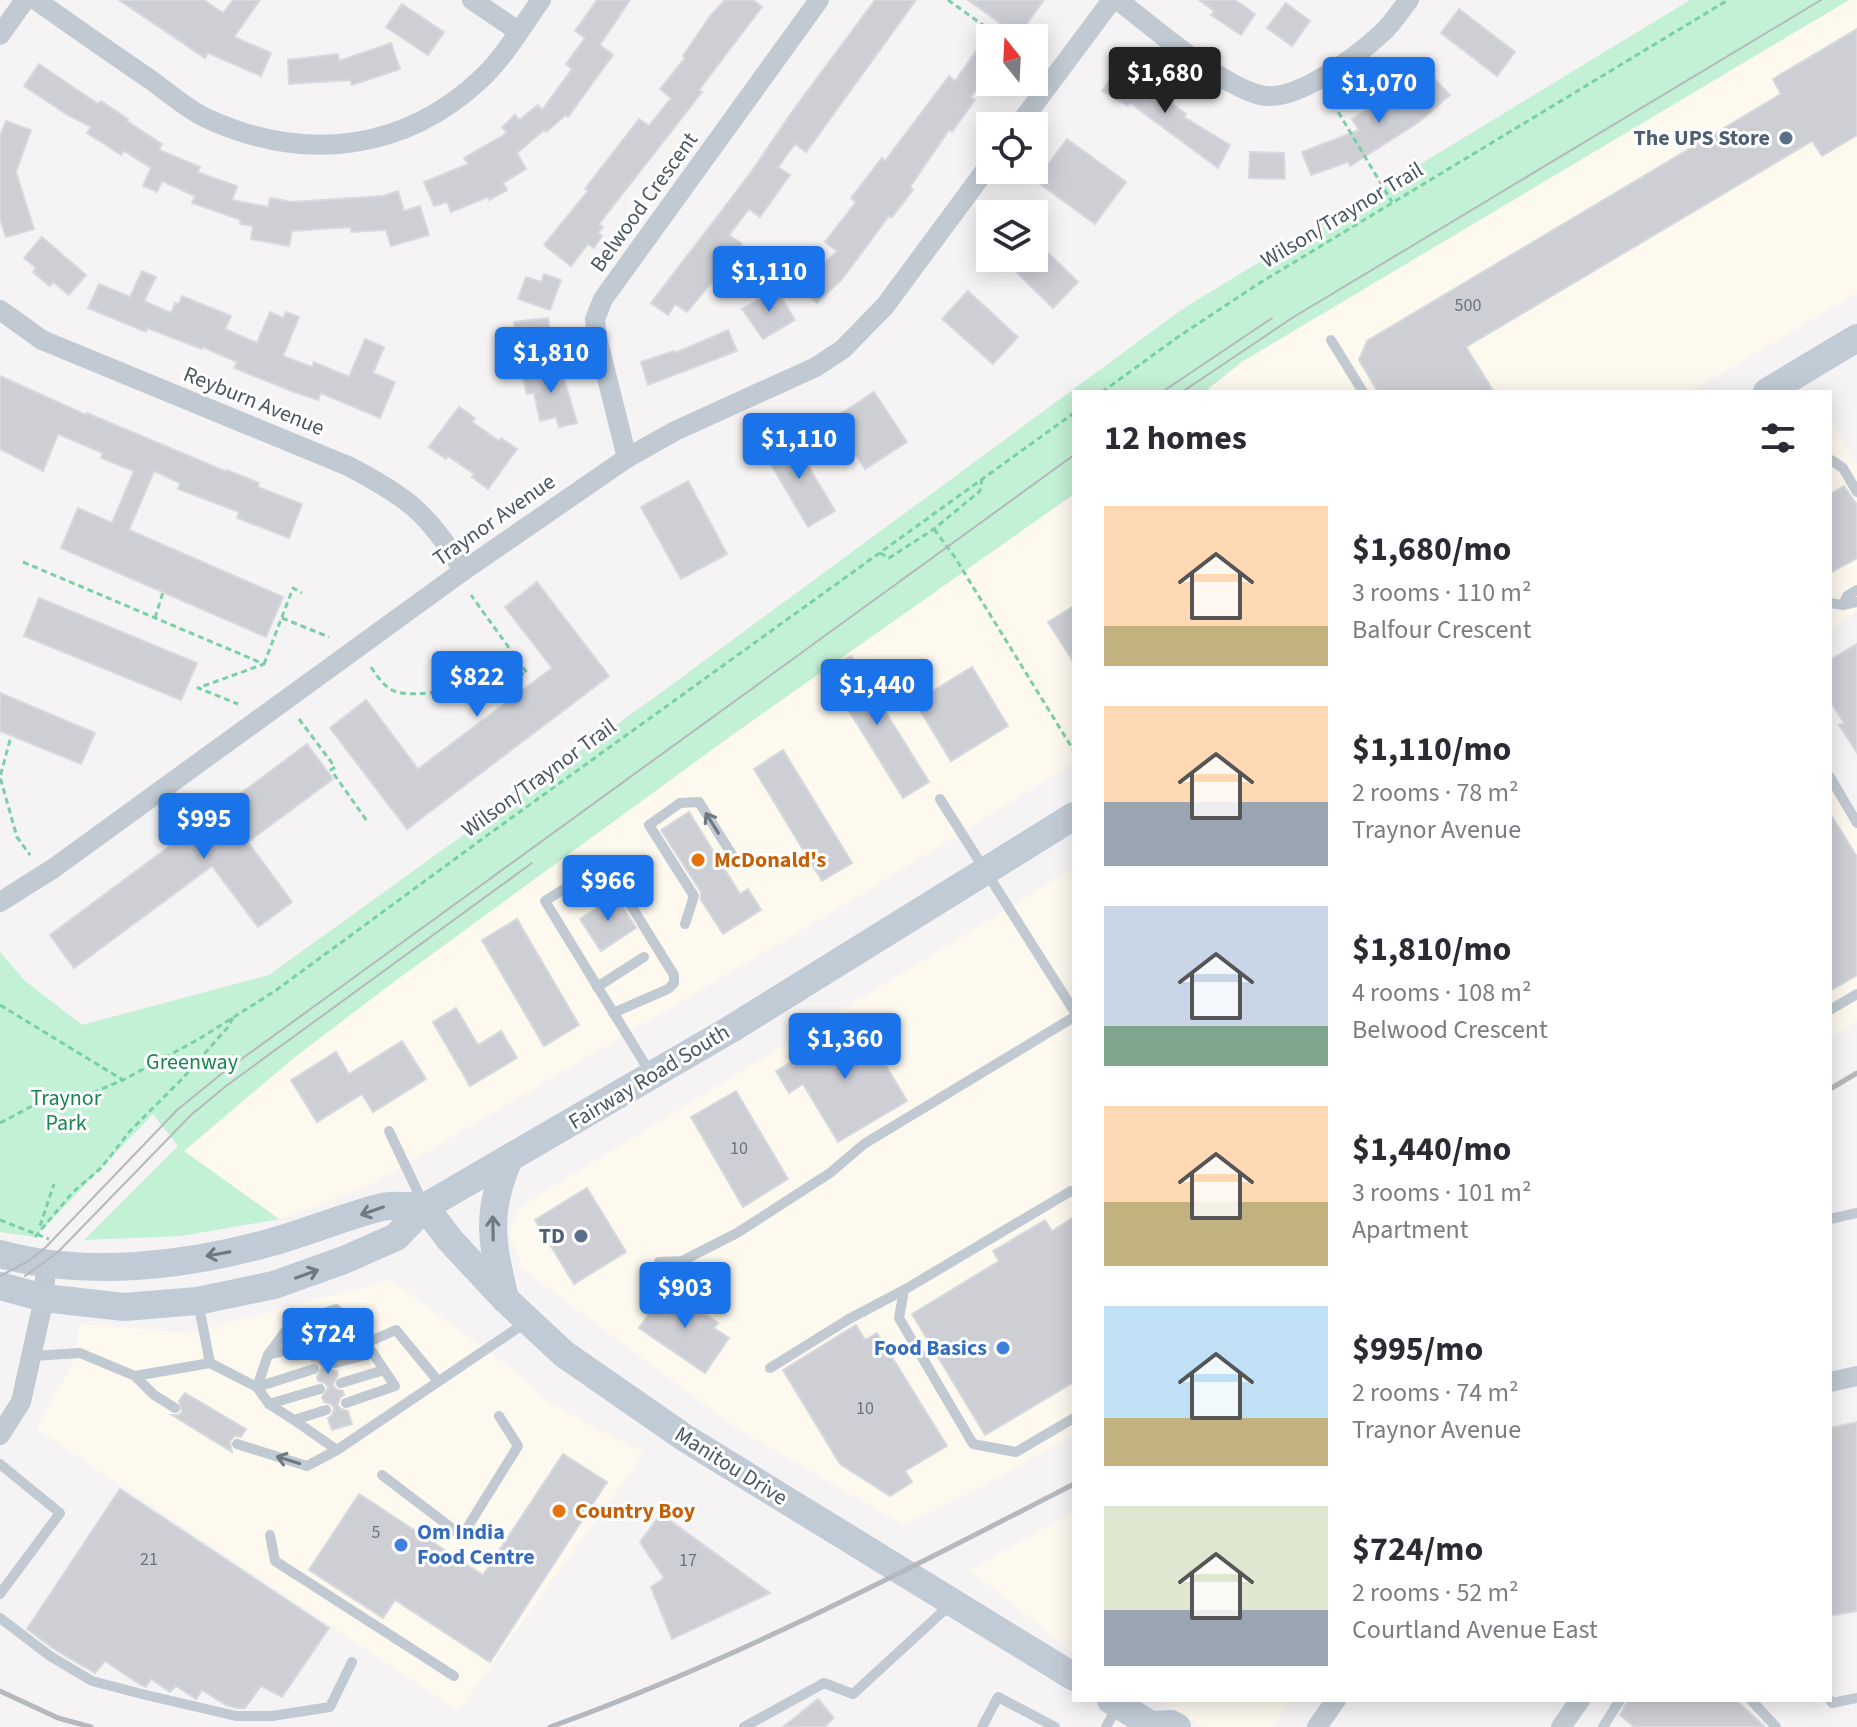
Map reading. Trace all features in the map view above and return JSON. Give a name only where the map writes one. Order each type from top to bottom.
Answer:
[{"type":"main road","points":[[1770,390],[1857,338]]},
{"type":"main road","name":"Fairway Road South","points":[[425,1207],[652,1076],[1072,817]]},
{"type":"main road","points":[[505,1299],[491,1231],[494,1198],[509,1159]]},
{"type":"main road","points":[[0,1254],[27,1262],[49,1252],[103,1266],[174,1262],[248,1249],[385,1206],[425,1207]]},
{"type":"main road","points":[[0,1286],[44,1298],[124,1307],[197,1301],[274,1285],[344,1260],[396,1237],[425,1207]]},
{"type":"main road","name":"Manitou Drive","points":[[425,1207],[450,1240],[527,1321],[564,1354],[627,1400],[1072,1676]]},
{"type":"main road","points":[[1112,1711],[1160,1726]]},
{"type":"street","points":[[0,35],[25,0]]},
{"type":"street","points":[[36,0],[204,117],[249,135],[299,146],[362,141],[400,131],[436,115],[484,77],[541,0]]},
{"type":"street","points":[[472,0],[518,31]]},
{"type":"street","name":"Belwood Crescent","points":[[627,458],[597,338],[595,319],[603,299],[819,0]]},
{"type":"street","points":[[1028,112],[1112,0]]},
{"type":"street","points":[[1118,0],[1235,85],[1263,96],[1292,92],[1317,80],[1383,32],[1409,0]]},
{"type":"street","name":"Traynor Avenue","points":[[0,902],[54,868],[463,571],[627,458],[675,431],[816,367],[843,349],[885,306],[976,183]]},
{"type":"street","name":"Reyburn Avenue","points":[[0,310],[42,340],[348,466],[381,483],[429,520],[440,532],[463,571]]},
{"type":"street","points":[[0,1435],[21,1402],[44,1298],[49,1252]]},
{"type":"street","points":[[1832,1382],[1857,1376]]},
{"type":"street","points":[[1317,1727],[1335,1702]]},
{"type":"street","points":[[1561,1727],[1579,1702]]},
{"type":"lane","points":[[1331,340],[1362,390]]},
{"type":"lane","points":[[1832,461],[1843,468],[1857,492]]},
{"type":"lane","points":[[1843,605],[1847,596],[1857,590]]},
{"type":"lane","points":[[1832,603],[1857,602]]},
{"type":"lane","points":[[1832,780],[1857,823]]},
{"type":"lane","points":[[940,799],[1072,1011]]},
{"type":"lane","points":[[685,924],[694,896],[649,825],[680,803],[699,802],[737,863],[768,860]]},
{"type":"lane","points":[[613,1013],[668,989],[674,983],[674,975],[612,875],[599,867],[545,901],[597,987],[613,1013],[652,1076]]},
{"type":"lane","points":[[597,987],[644,957]]},
{"type":"lane","points":[[1832,1009],[1857,994]]},
{"type":"lane","points":[[659,1262],[682,1261],[737,1233],[830,1173],[864,1144],[1072,1015]]},
{"type":"lane","points":[[389,1131],[425,1207]]},
{"type":"lane","points":[[770,1368],[849,1319],[1072,1191]]},
{"type":"lane","points":[[1832,1219],[1857,1213]]},
{"type":"lane","points":[[904,1290],[899,1318],[973,1444],[1016,1452],[1072,1419]]},
{"type":"lane","points":[[197,1301],[210,1363]]},
{"type":"lane","points":[[257,1387],[268,1355],[290,1325],[336,1309],[363,1338],[395,1386],[346,1403]]},
{"type":"lane","points":[[237,1444],[307,1466],[337,1450],[527,1321]]},
{"type":"lane","points":[[329,1341],[363,1338],[396,1330],[438,1381]]},
{"type":"lane","points":[[268,1355],[308,1345]]},
{"type":"lane","points":[[32,1356],[80,1353],[135,1376],[154,1395],[175,1408]]},
{"type":"lane","points":[[335,1363],[373,1353]]},
{"type":"lane","points":[[135,1376],[210,1363],[257,1387],[269,1404],[337,1450]]},
{"type":"lane","points":[[257,1387],[314,1369]]},
{"type":"lane","points":[[341,1383],[384,1370]]},
{"type":"lane","points":[[269,1404],[320,1389]]},
{"type":"lane","points":[[294,1420],[326,1410]]},
{"type":"lane","points":[[382,1475],[462,1536],[518,1446],[499,1416]]},
{"type":"lane","points":[[0,1464],[60,1513],[0,1594]]},
{"type":"lane","points":[[270,1535],[275,1561],[454,1676]]},
{"type":"lane","points":[[744,1727],[824,1683],[853,1694],[953,1603]]},
{"type":"lane","points":[[0,1618],[50,1656],[92,1681],[236,1716],[272,1716],[330,1707],[352,1662]]},
{"type":"lane","points":[[982,1727],[998,1697],[1055,1727]]},
{"type":"lane","points":[[1831,1702],[1857,1698]]},
{"type":"lane","points":[[1604,1726],[1619,1702]]},
{"type":"lane","points":[[1753,1702],[1776,1727]]},
{"type":"path","points":[[948,0],[981,24]]},
{"type":"path","name":"Wilson/Traynor Trail","points":[[1105,390],[1231,302],[1728,0]]},
{"type":"path","points":[[1328,95],[1392,202]]},
{"type":"path","name":"Wilson/Traynor Trail","points":[[0,1123],[55,1094],[92,1093],[123,1080],[275,991],[1072,414]]},
{"type":"path","points":[[880,553],[889,558],[934,529],[980,491],[982,479]]},
{"type":"path","points":[[934,529],[956,559],[1072,748]]},
{"type":"path","points":[[23,562],[264,664]]},
{"type":"path","points":[[238,704],[198,688],[264,664],[293,588],[302,593]]},
{"type":"path","points":[[155,618],[163,592]]},
{"type":"path","points":[[371,667],[394,692],[417,696],[527,673],[471,595]]},
{"type":"path","points":[[282,618],[329,637]]},
{"type":"path","points":[[299,719],[335,767],[331,770],[367,821]]},
{"type":"path","points":[[10,740],[0,777],[17,837],[30,855]]},
{"type":"path","points":[[0,1005],[123,1080]]},
{"type":"path","points":[[36,1235],[73,1192],[101,1168],[156,1102],[183,1078],[220,1037],[233,1017]]},
{"type":"path","points":[[36,1235],[54,1184]]},
{"type":"path","points":[[0,1220],[36,1235],[49,1252]]},
{"type":"shaded area","points":[[1849,0],[1857,0],[1857,293],[1693,390],[1207,390],[1243,362]]},
{"type":"shaded area","points":[[1832,423],[1857,465],[1857,612],[1832,629]]},
{"type":"shaded area","points":[[1072,495],[1072,764],[836,910],[371,1185],[279,1219],[183,1152],[295,1057],[391,984],[728,738]]},
{"type":"shaded area","points":[[1832,771],[1857,811],[1857,1022],[1832,1038]]},
{"type":"shaded area","points":[[1072,869],[1072,1435],[984,1486],[903,1525],[736,1428],[523,1269],[508,1232],[521,1206]]},
{"type":"shaded area","points":[[391,1280],[517,1373],[551,1404],[644,1453],[458,1711],[37,1429],[75,1358],[80,1324],[188,1333]]},
{"type":"shaded area","points":[[1072,1512],[1072,1651],[970,1570]]},
{"type":"shaded area","points":[[1159,1702],[1290,1702],[1272,1727],[1203,1727]]},
{"type":"green space","name":"Greenway","points":[[1690,0],[1849,0],[1243,361],[1207,390],[1072,390],[1184,308]]},
{"type":"green space","name":"Greenway","points":[[1072,390],[1072,495],[728,738],[391,984],[295,1057],[184,1151],[279,1219],[182,1236],[84,1240],[178,1146],[153,1114],[35,1237],[0,1232],[0,952],[24,980],[82,1025],[269,975]]},
{"type":"building","points":[[119,0],[204,0],[223,13],[233,0],[260,0],[234,37],[271,53],[261,76],[208,53],[205,58]]},
{"type":"building","points":[[597,0],[630,0],[600,45],[613,55],[568,117],[566,115],[546,132],[544,130],[517,153],[526,169],[503,183],[507,190],[489,200],[488,197],[451,212],[447,202],[434,206],[424,182],[468,164],[464,158],[507,133],[502,127],[515,115],[519,120],[538,105],[542,110],[572,69],[566,64],[585,38],[575,31]]},
{"type":"building","points":[[725,0],[753,0],[762,7],[699,90],[702,92],[599,224],[603,227],[598,233],[602,236],[594,248],[588,244],[571,266],[544,245],[588,191],[585,189],[639,119],[649,126],[671,98],[660,89],[685,58],[683,56],[711,15]]},
{"type":"building","points":[[875,0],[916,0],[806,152],[795,144],[778,167],[790,175],[760,217],[749,209],[729,235],[742,244],[729,262],[687,312],[675,304],[668,315],[651,303],[749,175]]},
{"type":"building","points":[[968,0],[1044,0],[1027,24],[1001,24]]},
{"type":"building","points":[[1199,0],[1235,0],[1255,14],[1241,35],[1211,15],[1214,11]]},
{"type":"building","points":[[1286,3],[1310,21],[1292,46],[1267,28]]},
{"type":"building","points":[[402,4],[444,32],[428,55],[386,27]]},
{"type":"building","points":[[1459,9],[1515,52],[1497,76],[1441,33]]},
{"type":"building","points":[[1857,29],[1857,135],[1822,156],[1812,141],[1466,347],[1493,390],[1377,390],[1359,360],[1367,341],[1781,94],[1773,79]]},
{"type":"building","points":[[391,43],[400,69],[352,85],[350,80],[289,84],[288,60],[338,54],[339,61]]},
{"type":"building","points":[[976,51],[976,90],[971,97],[975,100],[952,132],[949,130],[910,187],[913,190],[892,217],[889,216],[842,279],[817,303],[800,287],[837,251],[825,242],[856,202],[851,198],[882,158],[885,161],[949,76],[955,81]]},
{"type":"building","points":[[39,64],[98,104],[101,101],[128,119],[162,144],[159,150],[200,167],[197,172],[237,186],[232,200],[268,207],[270,198],[292,202],[383,196],[398,191],[404,211],[420,206],[429,235],[391,246],[386,230],[351,232],[351,227],[292,231],[289,246],[251,239],[253,226],[240,224],[241,220],[192,203],[195,196],[162,181],[157,192],[143,186],[151,168],[124,151],[121,155],[87,133],[91,127],[24,86]]},
{"type":"building","points":[[1120,65],[1186,114],[1184,117],[1230,145],[1218,168],[1130,103],[1128,106],[1102,91]]},
{"type":"building","points":[[1426,70],[1450,95],[1419,122],[1350,166],[1348,162],[1311,175],[1302,152],[1359,130],[1352,119],[1388,95],[1392,101]]},
{"type":"building","points":[[6,121],[31,130],[16,172],[34,229],[6,237],[0,219],[0,136]]},
{"type":"building","points":[[1067,139],[1126,182],[1095,224],[1040,184],[1048,184],[1048,165]]},
{"type":"building","points":[[1250,152],[1284,153],[1285,179],[1249,178]]},
{"type":"building","points":[[42,237],[86,275],[69,295],[53,282],[50,286],[33,272],[36,268],[24,258]]},
{"type":"building","points":[[1048,253],[1078,282],[1053,308],[1016,272],[1048,272]]},
{"type":"building","points":[[142,271],[156,277],[144,301],[171,313],[182,296],[231,316],[225,329],[257,343],[270,312],[283,318],[286,312],[299,317],[283,356],[312,367],[314,362],[349,377],[365,339],[384,347],[373,373],[395,382],[380,418],[321,393],[318,400],[294,392],[234,368],[237,362],[203,347],[147,328],[146,332],[88,308],[99,284],[130,297]]},
{"type":"building","points":[[544,274],[561,280],[550,310],[518,299],[526,277],[541,282]]},
{"type":"building","points":[[776,289],[795,320],[763,339],[742,309]]},
{"type":"building","points":[[968,291],[1018,337],[993,364],[942,319]]},
{"type":"building","points":[[548,318],[551,341],[517,346],[514,322]]},
{"type":"building","points":[[728,330],[737,351],[648,385],[641,362],[675,353]]},
{"type":"building","points":[[560,365],[577,423],[559,427],[556,417],[540,421],[534,393],[527,394],[522,373]]},
{"type":"building","points":[[0,376],[86,415],[259,483],[258,487],[302,504],[289,538],[237,518],[239,512],[178,489],[180,483],[154,471],[129,530],[283,597],[266,637],[61,548],[78,508],[112,523],[134,471],[101,458],[103,453],[58,434],[43,471],[0,449]]},
{"type":"building","points":[[874,392],[907,442],[865,469],[833,419]]},
{"type":"building","points":[[459,407],[475,418],[472,422],[499,441],[501,438],[517,449],[488,489],[472,477],[474,474],[429,447]]},
{"type":"building","points":[[790,435],[835,511],[808,527],[763,451]]},
{"type":"building","points":[[688,481],[727,554],[681,579],[641,507]]},
{"type":"building","points":[[1844,486],[1857,505],[1857,558],[1832,572],[1832,493]]},
{"type":"building","points":[[537,582],[609,676],[407,829],[330,728],[366,700],[418,769],[552,668],[505,607]]},
{"type":"building","points":[[39,598],[197,663],[181,700],[24,636]]},
{"type":"building","points":[[1072,607],[1072,660],[1048,622]]},
{"type":"building","points":[[1857,644],[1857,753],[1839,725],[1844,723],[1832,704],[1832,659]]},
{"type":"building","points":[[851,656],[929,782],[903,798],[825,672]]},
{"type":"building","points":[[972,667],[1008,726],[951,761],[915,702]]},
{"type":"building","points":[[0,693],[95,733],[81,764],[0,731]]},
{"type":"building","points":[[307,744],[333,779],[248,842],[292,902],[258,927],[212,866],[74,968],[50,935]]},
{"type":"building","points":[[783,750],[852,863],[822,881],[754,769]]},
{"type":"building","name":"McDonald's","points":[[689,812],[740,894],[748,889],[761,910],[723,934],[701,900],[701,892],[661,830]]},
{"type":"building","points":[[1832,816],[1857,857],[1857,975],[1832,990]]},
{"type":"building","points":[[616,896],[636,928],[601,951],[580,919]]},
{"type":"building","points":[[517,919],[579,1025],[544,1046],[482,940]]},
{"type":"building","points":[[456,1008],[478,1045],[501,1031],[517,1058],[470,1086],[433,1022]]},
{"type":"building","points":[[859,1021],[907,1101],[838,1142],[803,1084],[789,1093],[776,1071]]},
{"type":"building","points":[[402,1041],[426,1079],[373,1112],[362,1094],[317,1122],[291,1080],[336,1052],[349,1074]]},
{"type":"building","points":[[736,1091],[788,1179],[743,1207],[691,1117]]},
{"type":"building","name":"TD","points":[[587,1188],[626,1252],[574,1284],[535,1220]]},
{"type":"building","name":"Food Basics","points":[[1072,1218],[1072,1383],[985,1435],[912,1314],[999,1261],[993,1251],[1045,1220],[1052,1231]]},
{"type":"building","points":[[667,1288],[718,1323],[714,1328],[729,1338],[705,1373],[639,1328]]},
{"type":"building","points":[[323,1322],[327,1333],[321,1344],[331,1349],[333,1355],[328,1360],[328,1366],[338,1375],[333,1385],[344,1395],[338,1405],[348,1411],[352,1424],[332,1430],[328,1418],[334,1408],[322,1397],[328,1388],[318,1381],[322,1367],[312,1361],[310,1353],[315,1348],[315,1342],[306,1337],[303,1329]]},
{"type":"building","points":[[856,1325],[865,1340],[877,1333],[947,1446],[905,1471],[912,1482],[890,1496],[840,1464],[783,1370]]},
{"type":"building","points":[[185,1393],[246,1429],[241,1437],[235,1436],[230,1441],[232,1452],[172,1415],[182,1412],[179,1401]]},
{"type":"building","points":[[1857,1422],[1857,1611],[1832,1616],[1832,1428]]},
{"type":"building","points":[[563,1454],[607,1482],[490,1662],[395,1600],[383,1618],[309,1570],[359,1494],[483,1575]]},
{"type":"building","points":[[120,1489],[329,1628],[282,1697],[261,1686],[245,1708],[237,1708],[202,1690],[196,1699],[176,1686],[170,1692],[151,1679],[146,1687],[105,1661],[95,1673],[27,1629]]},
{"type":"building","points":[[661,1514],[770,1593],[672,1639],[651,1587],[664,1578],[640,1542]]},
{"type":"building","points":[[818,1699],[834,1718],[824,1727],[783,1727]]},
{"type":"building","points":[[1627,1702],[1738,1702],[1765,1727],[1634,1727],[1620,1715]]},
{"type":"tram line","points":[[1185,390],[1292,318],[1821,0]]},
{"type":"tram line","points":[[1165,390],[1272,318]]},
{"type":"tram line","points":[[0,1276],[44,1249],[177,1110],[225,1071],[1072,456]]},
{"type":"tram line","points":[[25,1276],[58,1252],[191,1115],[226,1086],[532,863]]},
{"type":"railway","points":[[1832,1088],[1857,1073]]},
{"type":"railway","points":[[550,1727],[750,1645],[1072,1485]]},
{"type":"railway","points":[[0,1691],[58,1718],[91,1727]]},
{"type":"place","name":"The UPS Store","points":[[1786,138]]},
{"type":"place","name":"McDonald's","points":[[698,860]]},
{"type":"place","name":"TD","points":[[581,1236]]},
{"type":"place","name":"Food Basics","points":[[1003,1348]]},
{"type":"place","name":"Country Boy","points":[[559,1511]]},
{"type":"place","name":"Om India Food Centre","points":[[401,1545]]},
{"type":"park label","name":"Traynor Park","points":[[66,1110]]}]
